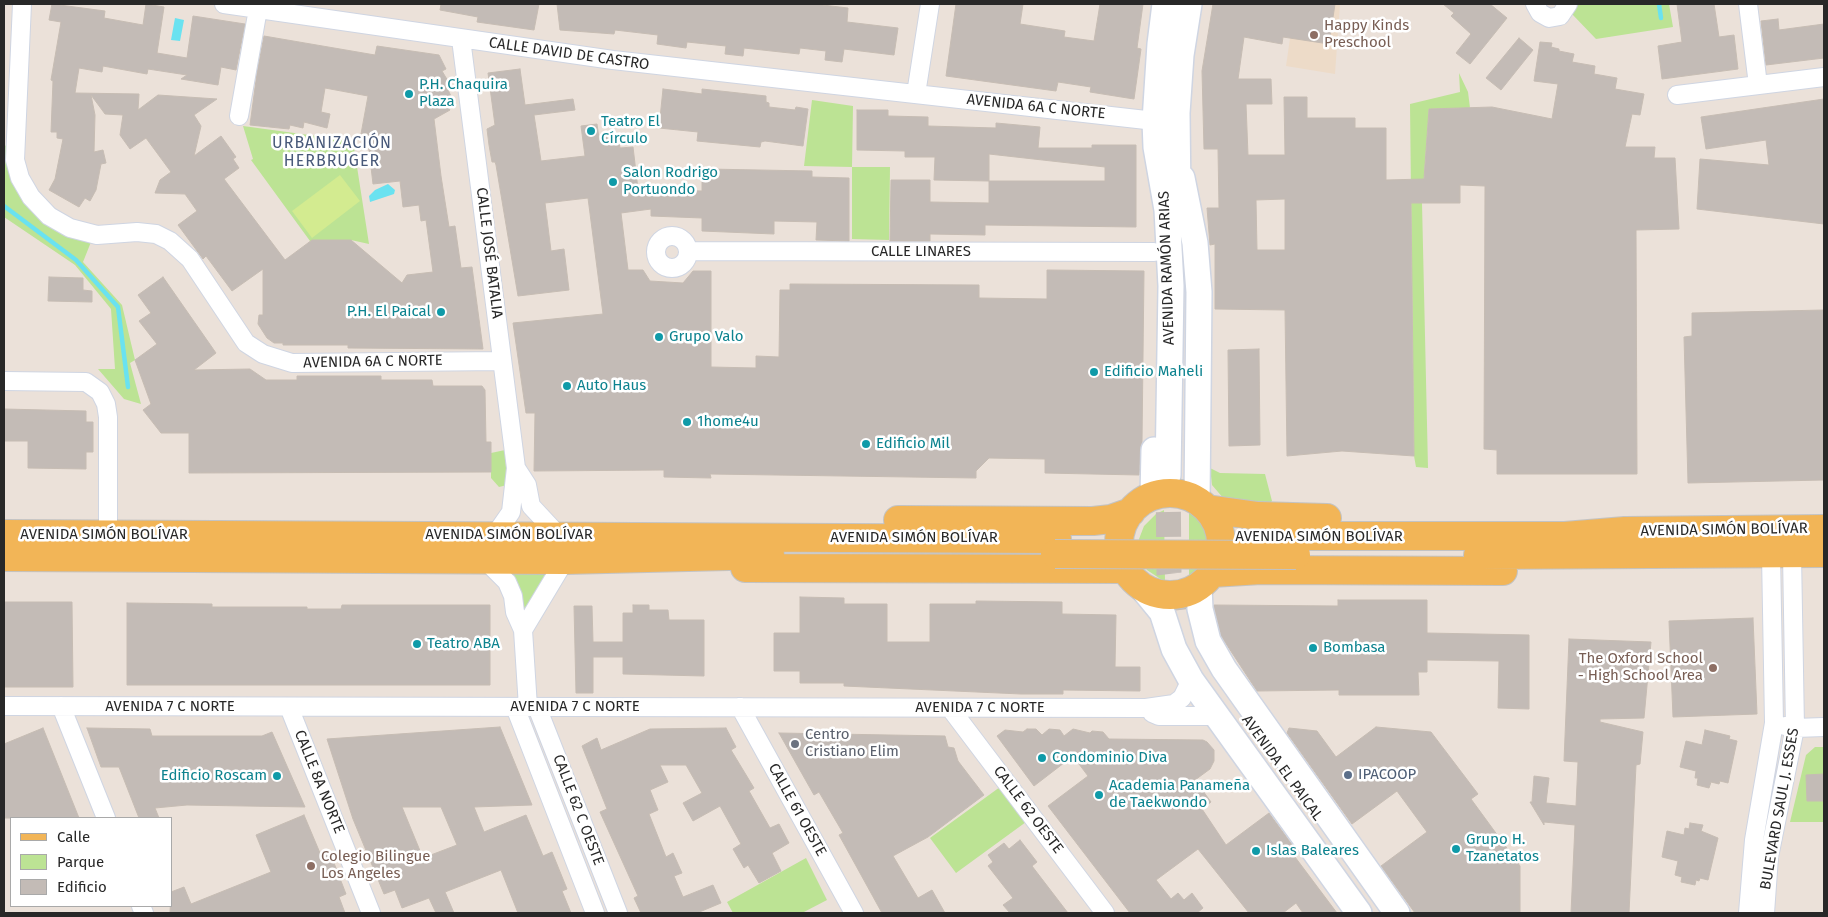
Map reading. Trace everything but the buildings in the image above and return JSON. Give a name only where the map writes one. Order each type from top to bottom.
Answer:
[{"type":"main road","name":"AVENIDA RAMÓN ARIAS","points":[[1165,4],[1160,44],[1155,121],[1156,147],[1167,210],[1171,286],[1167,482]]},
{"type":"main road","name":"AVENIDA RAMÓN ARIAS","points":[[1167,482],[1184,286],[1176,180],[1178,159],[1176,113],[1181,55],[1189,4]]},
{"type":"main road","points":[[1156,147],[1154,252],[1168,493],[1183,495],[1202,505],[1258,516],[1296,545]]},
{"type":"main road","points":[[1178,159],[1195,244],[1199,292],[1202,505],[1213,517],[1220,536],[1220,555],[1205,580],[1200,609],[1208,641],[1224,669],[1397,913]]},
{"type":"main road","points":[[1167,482],[1140,502],[1131,512],[1123,525],[1120,555],[1132,577],[1162,612],[1174,649],[1190,680],[1359,913]]},
{"type":"main road","points":[[1057,546],[1093,521],[1131,512]]},
{"type":"main road","name":"AVENIDA SIMÓN BOLÍVAR","points":[[4,534],[108,535],[561,548],[660,558],[1057,546],[1296,545],[1565,536],[1604,532],[1824,529]]},
{"type":"main road","name":"AVENIDA SIMÓN BOLÍVAR","points":[[561,548],[612,535],[1057,546]]},
{"type":"main road","points":[[1057,546],[1132,577],[1155,593],[1173,595],[1205,580],[1296,545]]},
{"type":"main road","name":"AVENIDA SIMÓN BOLÍVAR","points":[[1296,545],[1617,556],[1824,554]]},
{"type":"main road","name":"AVENIDA SIMÓN BOLÍVAR","points":[[4,557],[489,547]]},
{"type":"main road","name":"AVENIDA EL PAICAL","points":[[1372,913],[1200,673],[1181,620],[1208,666],[1307,802],[1384,913]]},
{"type":"street","name":"AVENIDA 6A C NORTE","points":[[22,4],[15,160],[20,178],[30,197],[49,216],[70,228],[96,235],[137,232],[156,234],[170,241],[190,260],[246,342],[263,354],[292,363],[502,361]]},
{"type":"street","name":"CALLE DAVID DE CASTRO","points":[[224,4],[613,60],[916,94]]},
{"type":"street","points":[[916,94],[930,4]]},
{"type":"street","points":[[1535,4],[1540,13],[1549,18],[1560,16],[1568,4]]},
{"type":"street","points":[[1748,4],[1758,85]]},
{"type":"street","points":[[239,116],[258,9]]},
{"type":"street","name":"CALLE JOSÉ BATALIA","points":[[461,39],[516,468],[511,512],[489,547]]},
{"type":"street","points":[[1677,95],[1824,77]]},
{"type":"street","name":"AVENIDA 6A C NORTE","points":[[916,94],[1155,121]]},
{"type":"street","name":"CALLE LINARES","points":[[688,251],[1154,252]]},
{"type":"street","points":[[4,381],[86,382],[100,392],[106,404],[108,416],[108,535]]},
{"type":"street","name":"CALLE JOSÉ BATALIA","points":[[516,468],[527,485],[531,506],[561,548]]},
{"type":"street","name":"CALLE 62 C OESTE","points":[[489,547],[507,582],[523,630],[527,707],[595,913]]},
{"type":"street","points":[[523,630],[561,548]]},
{"type":"street","name":"BULEVARD SAUL J. ESSES","points":[[1748,913],[1754,840],[1774,723],[1781,554]]},
{"type":"street","name":"BULEVARD SAUL J. ESSES","points":[[1765,913],[1769,857],[1795,728],[1781,554]]},
{"type":"street","name":"AVENIDA 7 C NORTE","points":[[4,706],[1146,708],[1174,704],[1182,698],[1190,680]]},
{"type":"street","points":[[61,706],[106,817]]},
{"type":"street","name":"CALLE 8A NORTE","points":[[289,707],[371,913]]},
{"type":"street","name":"CALLE 62 C OESTE","points":[[527,707],[618,913]]},
{"type":"street","name":"CALLE 61 OESTE","points":[[740,707],[854,913]]},
{"type":"street","name":"CALLE 62 OESTE","points":[[950,708],[1105,913]]},
{"type":"street","name":"AVENIDA 7 C NORTE","points":[[1146,708],[1159,716],[1216,716]]},
{"type":"street","points":[[1774,723],[1795,728],[1824,727]]},
{"type":"shaded area","name":"Happy Kinds Preschool","points":[[1295,4],[1340,4],[1335,74],[1286,66]]},
{"type":"green space","points":[[1579,4],[1669,4],[1673,27],[1596,39],[1572,14]]},
{"type":"green space","points":[[1459,73],[1468,92],[1470,108],[1429,109],[1422,203],[1428,468],[1416,467],[1414,456],[1410,104],[1460,92]]},
{"type":"green space","points":[[812,100],[853,106],[852,167],[804,166]]},
{"type":"green space","points":[[243,126],[353,141],[369,244],[351,240],[310,241],[251,160],[253,159]]},
{"type":"green space","points":[[4,145],[9,147],[10,176],[21,198],[35,214],[64,233],[91,242],[83,262],[122,305],[135,360],[130,363],[141,404],[124,399],[98,369],[115,369],[111,309],[75,265],[4,217]]},
{"type":"green space","points":[[852,167],[890,167],[889,240],[852,239]]},
{"type":"green space","points":[[340,175],[360,201],[312,238],[292,211]]},
{"type":"green space","points":[[505,450],[507,485],[499,487],[491,478],[491,453]]},
{"type":"green space","points":[[1210,468],[1220,473],[1265,474],[1272,501],[1268,505],[1224,499],[1212,485]]},
{"type":"green space","points":[[1164,510],[1165,582],[1147,570],[1139,550],[1139,539],[1144,526],[1156,514]]},
{"type":"green space","points":[[1189,510],[1198,514],[1210,527],[1215,551],[1206,570],[1189,582]]},
{"type":"green space","points":[[546,572],[548,575],[525,617],[513,575],[515,573]]},
{"type":"green space","points":[[1815,747],[1824,747],[1824,822],[1790,822],[1806,755]]},
{"type":"green space","points":[[1000,787],[1026,822],[956,873],[930,838]]},
{"type":"green space","points":[[806,858],[827,900],[802,913],[733,913],[727,902]]},
{"type":"water","points":[[175,18],[184,20],[180,41],[171,40]]},
{"type":"water","points":[[388,184],[395,190],[394,194],[370,202],[369,196],[375,190]]},
{"type":"waterway","points":[[1659,4],[1661,18]]},
{"type":"waterway","points":[[4,206],[76,260],[118,307],[128,387]]},
{"type":"tunnel","points":[[1168,475],[1169,573],[1175,621]]},
{"type":"place","name":"Happy Kinds Preschool","points":[[1314,35]]},
{"type":"place","name":"P.H. Chaquira Plaza","points":[[409,94]]},
{"type":"place","name":"Teatro El Círculo","points":[[591,131]]},
{"type":"place","name":"Salon Rodrigo Portuondo","points":[[613,182]]},
{"type":"place","name":"P.H. El Paical","points":[[441,312]]},
{"type":"place","name":"Grupo Valo","points":[[659,337]]},
{"type":"place","name":"Edificio Maheli","points":[[1094,372]]},
{"type":"place","name":"Auto Haus","points":[[567,386]]},
{"type":"place","name":"1home4u","points":[[687,422]]},
{"type":"place","name":"Edificio Mil","points":[[866,444]]},
{"type":"place","name":"Teatro ABA","points":[[417,644]]},
{"type":"place","name":"Bombasa","points":[[1313,648]]},
{"type":"place","name":"The Oxford School - High School Area","points":[[1713,668]]},
{"type":"place","name":"Centro Cristiano Elim","points":[[795,744]]},
{"type":"place","name":"Condominio Diva","points":[[1042,758]]},
{"type":"place","name":"IPACOOP","points":[[1348,775]]},
{"type":"place","name":"Edificio Roscam","points":[[277,776]]},
{"type":"place","name":"Academia Panameña de Taekwondo","points":[[1099,795]]},
{"type":"place","name":"Grupo H. Tzanetatos","points":[[1456,849]]},
{"type":"place","name":"Islas Baleares","points":[[1256,851]]},
{"type":"place","name":"Colegio Bilingue Los Angeles","points":[[311,866]]},
{"type":"district","name":"URBANIZACIÓN HERBRUGER","points":[[332,153]]}]
